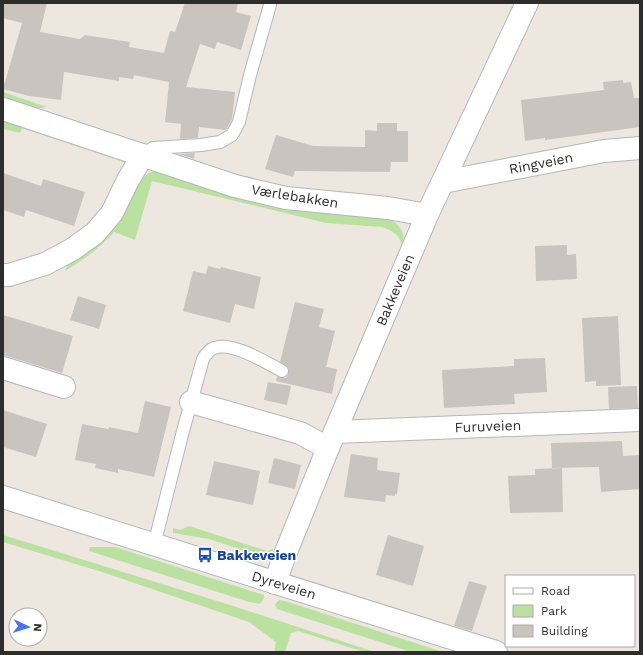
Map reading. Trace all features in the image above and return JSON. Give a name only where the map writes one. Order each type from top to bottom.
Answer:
[{"type":"street","name":"Bakkeveien","points":[[275,583],[284,557],[332,440],[427,215],[527,3]]},
{"type":"street","name":"Værlebakken","points":[[3,109],[235,186],[286,198],[388,208],[427,215]]},
{"type":"street","name":"Ringveien","points":[[443,182],[604,151],[640,148]]},
{"type":"street","points":[[3,275],[45,264],[73,249],[95,233],[112,213],[128,180],[143,155]]},
{"type":"street","points":[[3,368],[64,387]]},
{"type":"street","points":[[191,402],[300,433],[332,440]]},
{"type":"street","name":"Furuveien","points":[[332,440],[640,420]]},
{"type":"street","name":"Dyreveien","points":[[3,497],[491,651]]},
{"type":"lane","points":[[143,155],[153,148],[201,145],[220,142],[232,135],[239,122],[250,75],[270,5]]},
{"type":"lane","points":[[154,544],[203,359],[214,348],[229,347],[245,352],[282,371]]},
{"type":"green space","points":[[3,92],[47,107],[35,109],[3,102]]},
{"type":"green space","points":[[3,121],[23,127],[20,133],[3,129]]},
{"type":"green space","points":[[168,171],[388,217],[402,231],[404,251],[398,236],[382,227],[326,223],[152,181],[135,240],[114,232],[91,253],[65,271],[69,262],[125,210],[144,177],[152,172]]},
{"type":"green space","points":[[189,526],[267,551],[273,549],[272,555],[267,558],[209,539],[173,533],[173,528],[180,530]]},
{"type":"green space","points":[[3,535],[227,604],[375,652],[364,652],[298,631],[291,633],[285,652],[274,652],[276,642],[249,622],[102,572],[3,542]]},
{"type":"green space","points":[[90,547],[115,547],[264,595],[264,598],[260,604],[249,602],[89,551]]},
{"type":"green space","points":[[279,600],[443,652],[408,651],[277,609],[275,604]]},
{"type":"building","points":[[3,3],[47,3],[40,32],[80,39],[85,35],[130,42],[129,47],[164,53],[170,31],[175,32],[185,3],[238,3],[236,12],[251,16],[241,50],[217,42],[215,49],[200,44],[186,87],[235,92],[232,119],[226,130],[199,127],[198,138],[180,139],[181,124],[165,122],[169,82],[134,75],[133,79],[119,77],[119,81],[64,72],[61,100],[29,96],[3,89],[22,23],[3,18]]},
{"type":"building","points":[[623,80],[623,83],[631,82],[634,98],[640,98],[640,127],[545,140],[545,138],[525,141],[521,100],[604,90],[603,82]]},
{"type":"building","points":[[377,123],[397,123],[397,131],[408,131],[408,162],[391,162],[390,172],[295,171],[293,177],[265,169],[276,135],[313,146],[365,147],[365,130],[377,131]]},
{"type":"building","points":[[195,153],[194,159],[179,154]]},
{"type":"building","points":[[3,173],[41,186],[43,179],[85,192],[74,226],[26,210],[24,217],[3,210]]},
{"type":"building","points":[[567,245],[567,255],[576,254],[577,279],[536,281],[535,246]]},
{"type":"building","points":[[208,266],[220,269],[221,267],[261,277],[254,309],[235,304],[230,323],[183,311],[193,271],[206,274]]},
{"type":"building","points":[[78,296],[106,305],[99,329],[70,320]]},
{"type":"building","points":[[295,302],[324,309],[319,327],[335,331],[326,367],[337,369],[332,394],[276,381],[277,377],[286,378],[289,371],[288,367],[280,362]]},
{"type":"building","points":[[3,315],[73,336],[62,373],[3,355]]},
{"type":"building","points":[[618,316],[621,385],[596,386],[596,381],[585,382],[582,318]]},
{"type":"building","points":[[545,358],[547,392],[514,394],[515,404],[444,408],[442,370],[514,366],[514,359]]},
{"type":"building","points":[[268,382],[291,386],[287,405],[264,400]]},
{"type":"building","points":[[637,386],[638,408],[609,409],[608,387]]},
{"type":"building","points":[[145,401],[171,407],[154,477],[118,469],[118,473],[95,468],[96,464],[75,460],[82,424],[108,429],[109,427],[138,433]]},
{"type":"building","points":[[3,410],[47,424],[36,457],[3,447]]},
{"type":"building","points":[[622,441],[623,456],[640,455],[640,489],[601,492],[599,467],[552,468],[551,443]]},
{"type":"building","points":[[351,454],[378,458],[377,470],[400,473],[397,494],[395,494],[395,496],[386,495],[385,502],[344,497]]},
{"type":"building","points":[[274,458],[301,465],[295,489],[268,483]]},
{"type":"building","points":[[214,461],[260,471],[253,505],[206,495]]},
{"type":"building","points":[[562,468],[563,512],[510,513],[508,476],[535,475],[535,469]]},
{"type":"building","points":[[388,535],[424,546],[413,586],[376,575]]},
{"type":"building","points":[[469,581],[487,586],[472,631],[454,626]]},
{"type":"place","name":"Bakkeveien","points":[[205,555]]}]
